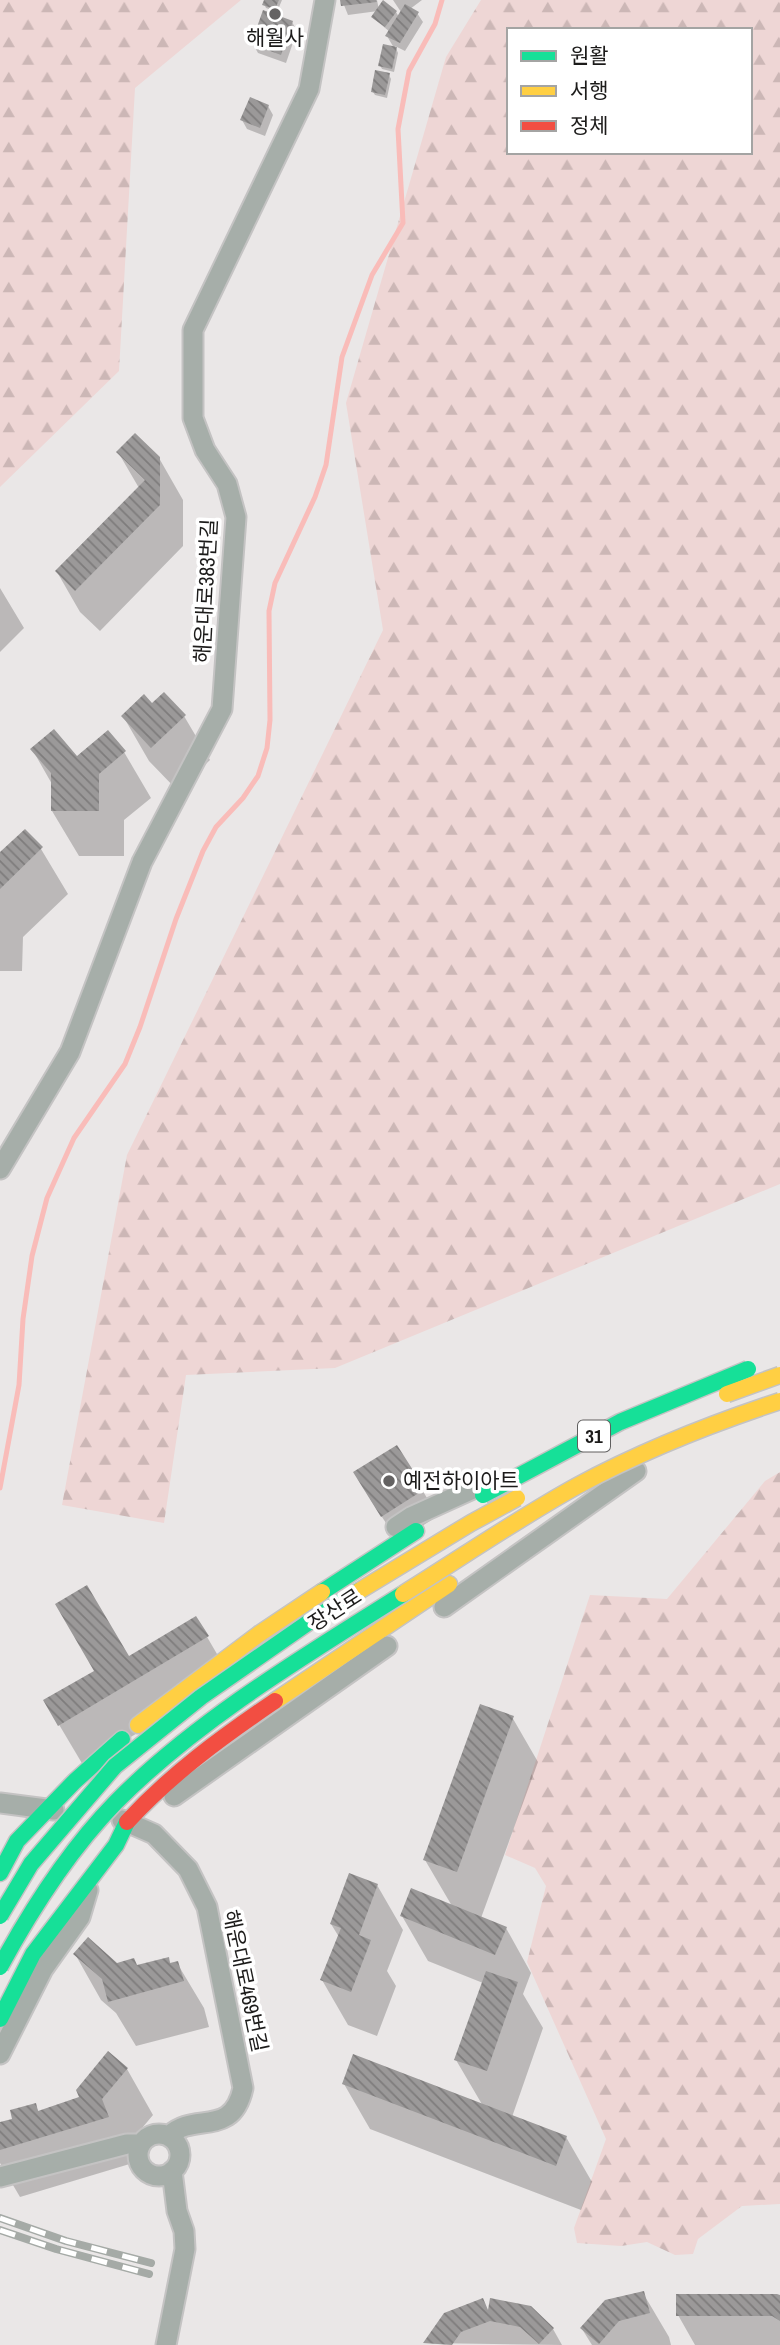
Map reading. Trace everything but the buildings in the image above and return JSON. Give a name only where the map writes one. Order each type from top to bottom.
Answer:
[{"type":"main road","name":"31","points":[[2,1869],[17,1841],[75,1781],[138,1725],[259,1634],[416,1531],[620,1422],[774,1362]]},
{"type":"main road","points":[[683,1413],[780,1375]]},
{"type":"main road","name":"장산로","points":[[0,1967],[50,1884],[98,1822],[146,1774],[210,1721],[290,1666],[574,1488],[646,1452],[726,1418],[780,1401]]},
{"type":"main road","points":[[0,2019],[33,1954],[116,1845],[127,1822],[155,1791],[213,1743],[449,1584],[579,1503],[659,1460],[688,1452]]},
{"type":"main road","name":"장산로","points":[[0,1916],[31,1864],[115,1766],[136,1748],[201,1697],[312,1620],[530,1490]]},
{"type":"street","name":"해운대로383번길","points":[[0,1170],[70,1052],[142,862],[222,709],[236,517],[227,484],[205,450],[192,418],[192,330],[309,89],[326,0]]},
{"type":"street","points":[[47,1810],[84,1755],[204,1654],[411,1517],[536,1461],[650,1425],[774,1362]]},
{"type":"street","points":[[127,1822],[169,1799],[659,1460],[780,1416]]},
{"type":"street","points":[[650,1425],[659,1460]]},
{"type":"street","name":"해운대로469번길","points":[[0,1803],[91,1813],[127,1822],[154,1834],[188,1869],[207,1907],[243,2088],[237,2107],[230,2115],[176,2130],[169,2136],[157,2134],[145,2139],[141,2144],[127,2144],[4,2177]]},
{"type":"street","points":[[0,1838],[2,1869]]},
{"type":"street","points":[[0,2054],[43,1969],[80,1917],[93,1875]]},
{"type":"street","points":[[148,2173],[156,2176],[172,2171],[180,2160],[175,2141],[169,2136]]},
{"type":"street","points":[[141,2144],[138,2160],[142,2168],[166,2201],[177,2211]]},
{"type":"street","points":[[166,2345],[185,2249],[172,2171]]},
{"type":"green space","points":[[0,0],[241,0],[135,88],[119,371],[0,487]]},
{"type":"green space","points":[[481,0],[780,0],[780,1184],[335,1368],[186,1375],[164,1523],[62,1505],[127,1155],[383,630],[346,403],[446,57]]},
{"type":"green space","points":[[780,1472],[780,2204],[742,2206],[698,2239],[693,2254],[675,2255],[647,2242],[621,2246],[577,2243],[574,2228],[606,2139],[527,1962],[546,1886],[535,1868],[505,1855],[590,1595],[667,1599],[765,1481]]},
{"type":"waterway","points":[[0,1488],[19,1385],[23,1319],[32,1256],[47,1198],[74,1138],[125,1064],[203,851],[216,827],[243,798],[258,776],[267,748],[270,720],[269,611],[275,583],[315,497],[326,465],[342,357],[372,275],[403,223],[398,129],[409,71],[435,24],[442,0]]},
{"type":"railway","points":[[0,2218],[66,2241],[151,2263]]},
{"type":"railway","points":[[0,2230],[56,2249],[149,2274]]},
{"type":"traffic: fast","points":[[483,1495],[620,1422],[748,1369]]},
{"type":"traffic: fast","points":[[322,1592],[416,1531]]},
{"type":"traffic: fast","points":[[0,1916],[31,1864],[115,1766],[201,1697],[312,1620],[359,1591]]},
{"type":"traffic: fast","points":[[0,1967],[38,1902],[67,1860],[99,1820],[148,1772],[181,1743],[254,1690],[403,1594]]},
{"type":"traffic: fast","points":[[0,1873],[17,1841],[75,1781],[122,1739]]},
{"type":"traffic: fast","points":[[0,2019],[33,1954],[116,1845],[127,1822]]},
{"type":"traffic: slow","points":[[727,1394],[780,1375]]},
{"type":"traffic: slow","points":[[403,1594],[533,1512],[602,1473],[677,1439],[780,1401]]},
{"type":"traffic: slow","points":[[359,1591],[517,1498]]},
{"type":"traffic: slow","points":[[275,1701],[449,1584]]},
{"type":"traffic: slow","points":[[138,1725],[259,1634],[322,1592]]},
{"type":"traffic: jam","points":[[127,1822],[161,1788],[198,1757],[275,1701]]},
{"type":"place","name":"해월사","points":[[275,14]]},
{"type":"place","name":"예전하이아트","points":[[389,1481]]}]
